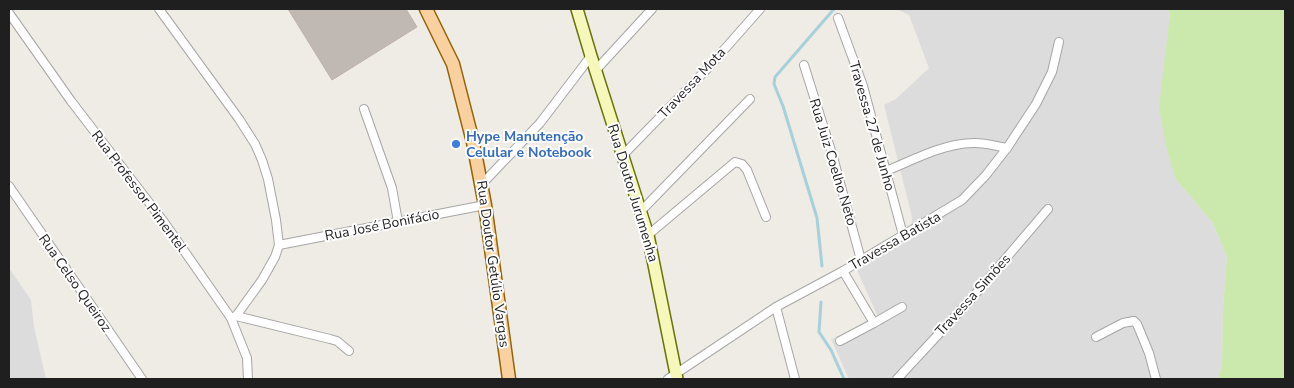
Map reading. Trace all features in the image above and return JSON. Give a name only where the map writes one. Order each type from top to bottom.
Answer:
[{"type":"main road","name":"Rua Doutor Getúlio Vargas","points":[[426,9],[453,64],[482,184],[505,376]]},
{"type":"main road","name":"Rua Doutor Jurumenha","points":[[577,9],[590,56],[648,235],[673,378]]},
{"type":"street","points":[[159,9],[255,144],[268,180],[276,220],[278,245],[262,280],[234,317],[337,341],[349,351]]},
{"type":"street","points":[[595,70],[652,9]]},
{"type":"street","name":"Travessa Mota","points":[[623,155],[707,69],[760,9]]},
{"type":"street","name":"Rua Professor Pimentel","points":[[9,13],[71,101],[234,317],[247,358],[248,379]]},
{"type":"street","name":"Travessa 27 de Junho","points":[[838,18],[864,86],[903,235]]},
{"type":"street","name":"Travessa Batista","points":[[673,378],[776,308],[843,271],[962,200],[986,175],[1007,148],[1046,88],[1059,42]]},
{"type":"street","points":[[482,184],[540,123],[590,56]]},
{"type":"street","name":"Rua Juiz Coelho Neto","points":[[804,65],[833,157],[861,260]]},
{"type":"street","points":[[640,212],[750,99]]},
{"type":"street","points":[[364,108],[392,188],[398,222]]},
{"type":"street","points":[[886,171],[936,150],[954,146],[982,143],[1007,148]]},
{"type":"street","points":[[648,235],[735,162],[742,164],[747,170],[766,217]]},
{"type":"street","name":"Rua Celso Queiroz","points":[[9,186],[142,379]]},
{"type":"street","name":"Rua José Bonifácio","points":[[278,245],[485,205]]},
{"type":"street","name":"Travessa Simões","points":[[897,379],[972,298],[1048,209]]},
{"type":"street","points":[[843,271],[874,324]]},
{"type":"street","points":[[840,341],[902,307]]},
{"type":"street","points":[[776,308],[795,379]]},
{"type":"street","points":[[1096,337],[1123,323],[1134,321],[1149,353],[1156,379]]},
{"type":"shaded area","points":[[896,9],[1168,9],[1170,14],[1166,53],[1175,178],[1213,223],[1227,257],[1223,308],[1222,365],[1218,379],[849,379],[831,339],[879,319],[856,268],[910,240],[912,217],[884,105],[896,99],[929,68],[909,15]]},
{"type":"shaded area","points":[[9,268],[31,300],[34,327],[46,379],[9,379]]},
{"type":"green space","points":[[1168,9],[1285,9],[1285,379],[1218,379],[1222,365],[1223,308],[1227,257],[1213,223],[1175,178],[1166,145],[1159,108],[1170,14]]},
{"type":"building","points":[[288,9],[406,9],[417,27],[332,80]]},
{"type":"waterway","points":[[822,266],[817,218],[783,106],[774,84],[775,77],[834,9]]},
{"type":"waterway","points":[[821,302],[819,332],[831,350],[844,379]]},
{"type":"place","name":"Hype Manutenção Celular e Notebook","points":[[456,144]]}]
